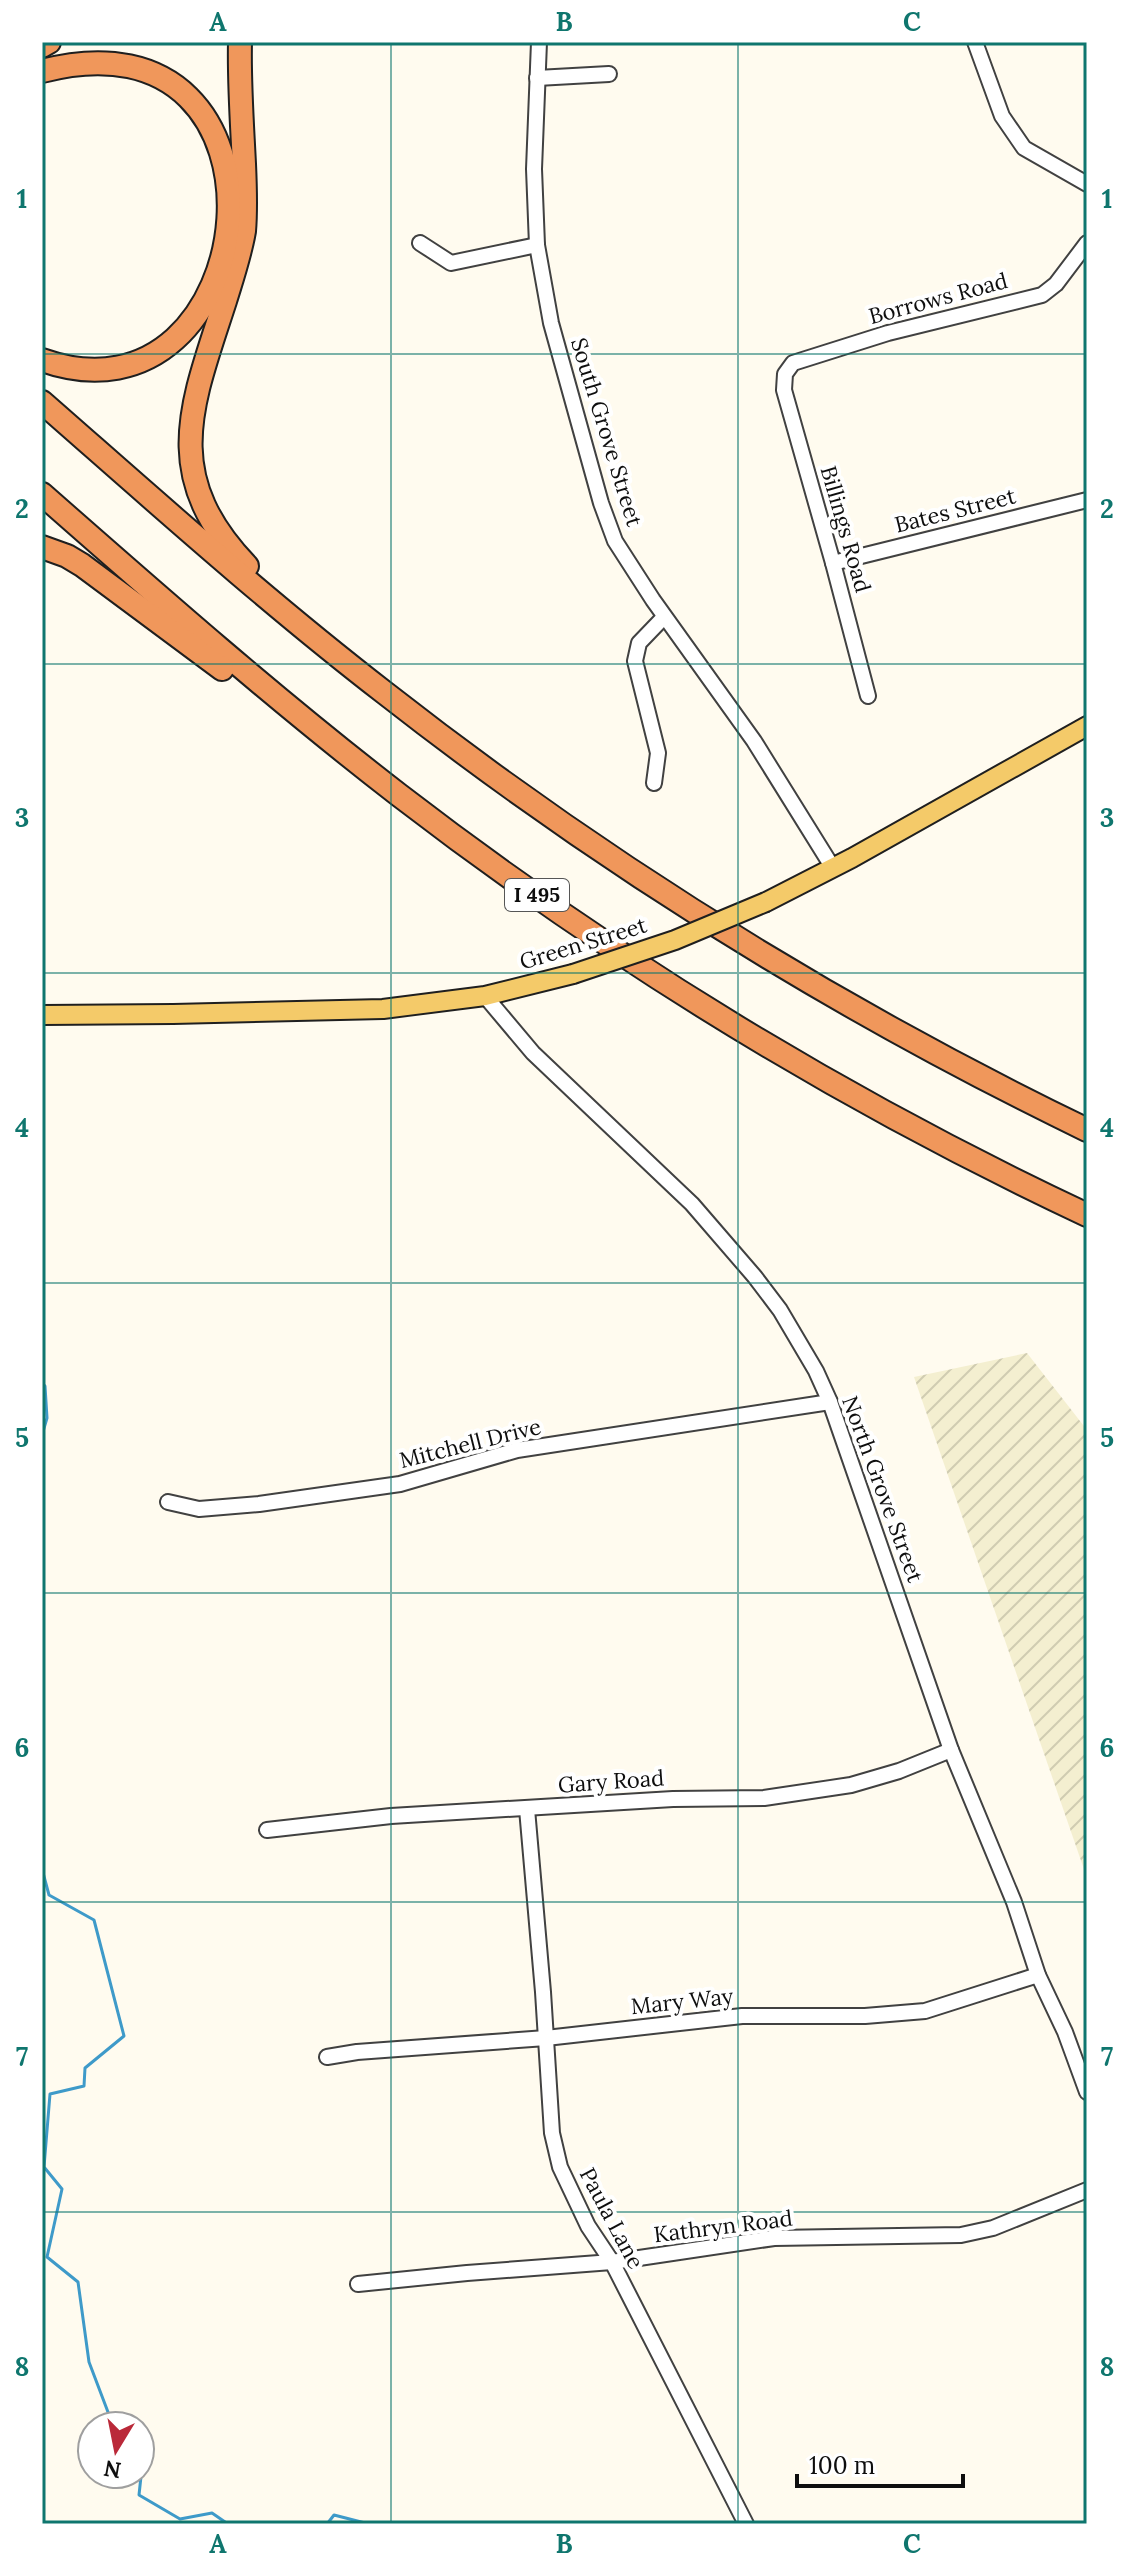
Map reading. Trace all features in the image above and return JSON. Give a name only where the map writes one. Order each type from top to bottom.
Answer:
[{"type":"highway","points":[[42,46],[49,42]]},
{"type":"highway","points":[[240,42],[244,223],[237,264],[195,395],[190,430],[192,468],[203,506],[223,540],[354,669]]},
{"type":"highway","points":[[42,71],[83,61],[118,61],[152,69],[179,84],[200,103],[213,125],[226,172],[228,207],[223,250],[213,281],[197,314],[173,340],[142,359],[105,369],[72,368],[42,360]]},
{"type":"highway","points":[[42,402],[228,565],[354,669],[508,785],[701,915],[866,1014],[1087,1130]]},
{"type":"highway","name":"I 495","points":[[42,494],[256,681],[369,771],[531,891],[730,1021],[919,1130],[1087,1215]]},
{"type":"highway","points":[[42,547],[82,565],[237,680],[369,771]]},
{"type":"main road","name":"Green Street","points":[[42,1015],[349,1011],[485,996],[573,974],[666,944],[766,902],[1087,726]]},
{"type":"street","name":"South Grove Street","points":[[539,42],[534,169],[537,245],[551,323],[601,503],[615,541],[664,617],[754,741],[833,868]]},
{"type":"street","points":[[975,42],[1002,116],[1024,148],[1087,184]]},
{"type":"street","points":[[537,78],[609,74]]},
{"type":"street","points":[[420,243],[451,263],[537,245]]},
{"type":"street","name":"Borrows Road","points":[[785,374],[793,363],[875,337],[1042,295],[1056,284],[1087,243]]},
{"type":"street","name":"Billings Road","points":[[785,374],[784,390],[868,696]]},
{"type":"street","name":"Bates Street","points":[[833,563],[1087,500]]},
{"type":"street","points":[[654,783],[658,753],[635,661],[639,643],[664,617]]},
{"type":"street","name":"North Grove Street","points":[[485,996],[533,1053],[692,1204],[780,1310],[816,1371],[830,1402],[951,1750],[1087,2092]]},
{"type":"street","name":"Mitchell Drive","points":[[168,1502],[199,1509],[259,1504],[400,1484],[517,1450],[830,1402]]},
{"type":"street","name":"Gary Road","points":[[267,1830],[391,1816],[673,1799],[764,1798],[851,1785],[899,1771],[951,1750]]},
{"type":"street","name":"Paula Lane","points":[[527,1809],[552,2133],[560,2167],[588,2226],[612,2262],[746,2524]]},
{"type":"street","name":"Mary Way","points":[[327,2057],[546,2038],[742,2016],[865,2016],[925,2011],[1038,1975]]},
{"type":"street","name":"Kathryn Road","points":[[358,2284],[612,2262],[774,2238],[961,2235],[993,2228],[1087,2190]]},
{"type":"shaded area","points":[[1027,1353],[1087,1430],[1087,1878],[914,1377]]},
{"type":"waterway","points":[[42,1383],[45,1386],[47,1418],[42,1435]]},
{"type":"waterway","points":[[42,1869],[49,1895],[94,1920],[124,2036],[85,2068],[84,2086],[50,2094],[44,2167],[62,2189],[47,2257],[78,2282],[89,2362],[107,2410]]},
{"type":"waterway","points":[[140,2490],[139,2495],[180,2519],[212,2513],[228,2524]]},
{"type":"waterway","points":[[327,2524],[334,2515],[369,2524]]}]
